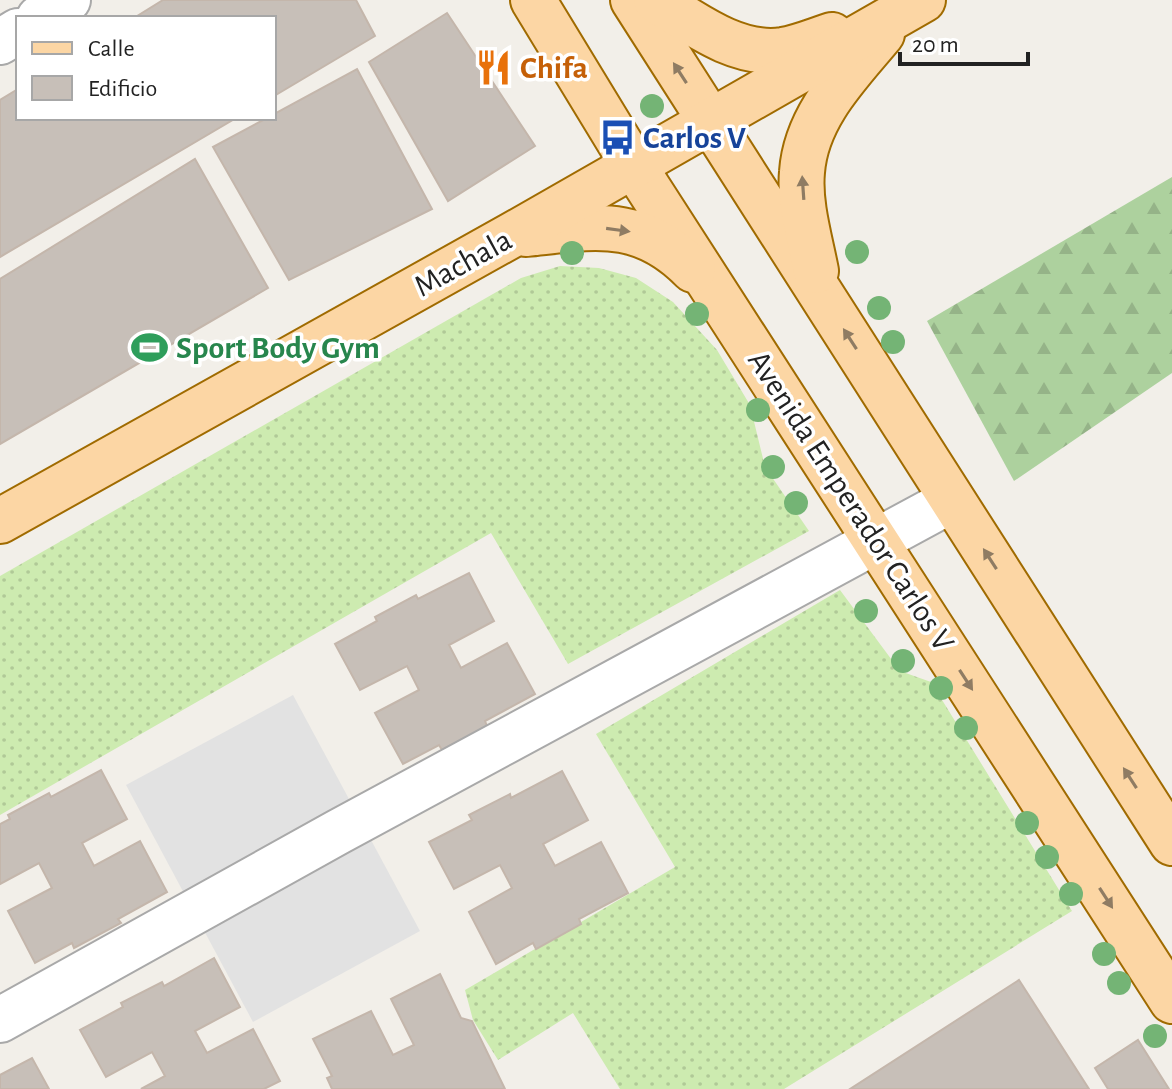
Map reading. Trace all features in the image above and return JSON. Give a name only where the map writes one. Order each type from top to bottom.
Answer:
[{"type":"main road","name":"Avenida Emperador Carlos V","points":[[533,0],[634,166],[1172,1001]]},
{"type":"main road","points":[[633,0],[1172,843]]},
{"type":"main road","points":[[656,0],[714,37],[767,50],[796,46],[910,8]]},
{"type":"main road","name":"Machala","points":[[0,521],[910,8]]},
{"type":"main road","points":[[820,292],[804,202],[802,174],[806,149],[827,103],[910,8]]},
{"type":"main road","points":[[512,235],[597,227],[629,231],[674,251],[720,298]]},
{"type":"street","points":[[42,16],[68,0]]},
{"type":"street","points":[[0,1020],[338,832],[952,500]]},
{"type":"green space","points":[[1172,177],[1172,373],[1014,481],[927,321]]},
{"type":"green space","points":[[560,266],[599,268],[636,278],[673,302],[717,350],[750,405],[765,467],[809,531],[568,664],[491,533],[0,815],[0,576],[521,278]]},
{"type":"green space","points":[[840,590],[900,671],[931,682],[1072,911],[784,1089],[620,1089],[573,1013],[498,1060],[473,1020],[465,990],[675,867],[596,734]]},
{"type":"shaded area","points":[[293,695],[420,931],[253,1022],[126,785]]},
{"type":"building","points":[[163,0],[356,0],[375,36],[276,95],[276,16],[137,16]]},
{"type":"building","points":[[447,13],[535,146],[448,201],[369,62]]},
{"type":"building","points":[[357,69],[432,209],[289,280],[213,147],[263,120],[276,120],[276,113]]},
{"type":"building","points":[[16,90],[16,120],[233,120],[0,257],[0,100]]},
{"type":"building","points":[[195,159],[268,288],[0,444],[0,279]]},
{"type":"building","points":[[469,573],[494,621],[449,645],[461,668],[507,643],[535,694],[485,721],[487,726],[442,750],[439,745],[403,764],[375,713],[419,690],[407,666],[360,690],[335,644],[416,595],[418,599]]},
{"type":"building","points":[[101,770],[127,819],[82,843],[94,866],[140,841],[167,892],[118,919],[121,923],[74,948],[72,943],[35,963],[8,911],[52,888],[39,863],[0,884],[0,824],[10,819],[8,815],[49,793],[51,797]]},
{"type":"building","points":[[562,771],[588,820],[543,844],[555,866],[601,842],[628,893],[579,919],[581,924],[536,949],[533,943],[496,964],[469,912],[512,888],[500,865],[454,889],[429,842],[472,820],[469,815],[510,794],[511,798]]},
{"type":"building","points":[[214,958],[240,1007],[195,1031],[207,1053],[253,1029],[280,1081],[264,1089],[141,1089],[165,1076],[152,1052],[106,1077],[80,1030],[123,1007],[121,1003],[162,982],[164,986]]},
{"type":"building","points":[[440,974],[461,1018],[472,1021],[505,1089],[332,1089],[327,1078],[332,1076],[313,1039],[371,1011],[393,1055],[414,1045],[391,999]]},
{"type":"building","points":[[1019,980],[1089,1089],[850,1089]]},
{"type":"building","points":[[1138,1040],[1169,1089],[1108,1089],[1095,1068]]},
{"type":"building","points":[[32,1058],[49,1089],[0,1089],[0,1075]]},
{"type":"place","name":"Chifa","points":[[494,68]]},
{"type":"place","name":"Carlos V","points":[[617,138]]},
{"type":"place","name":"Sport Body Gym","points":[[150,348]]}]
